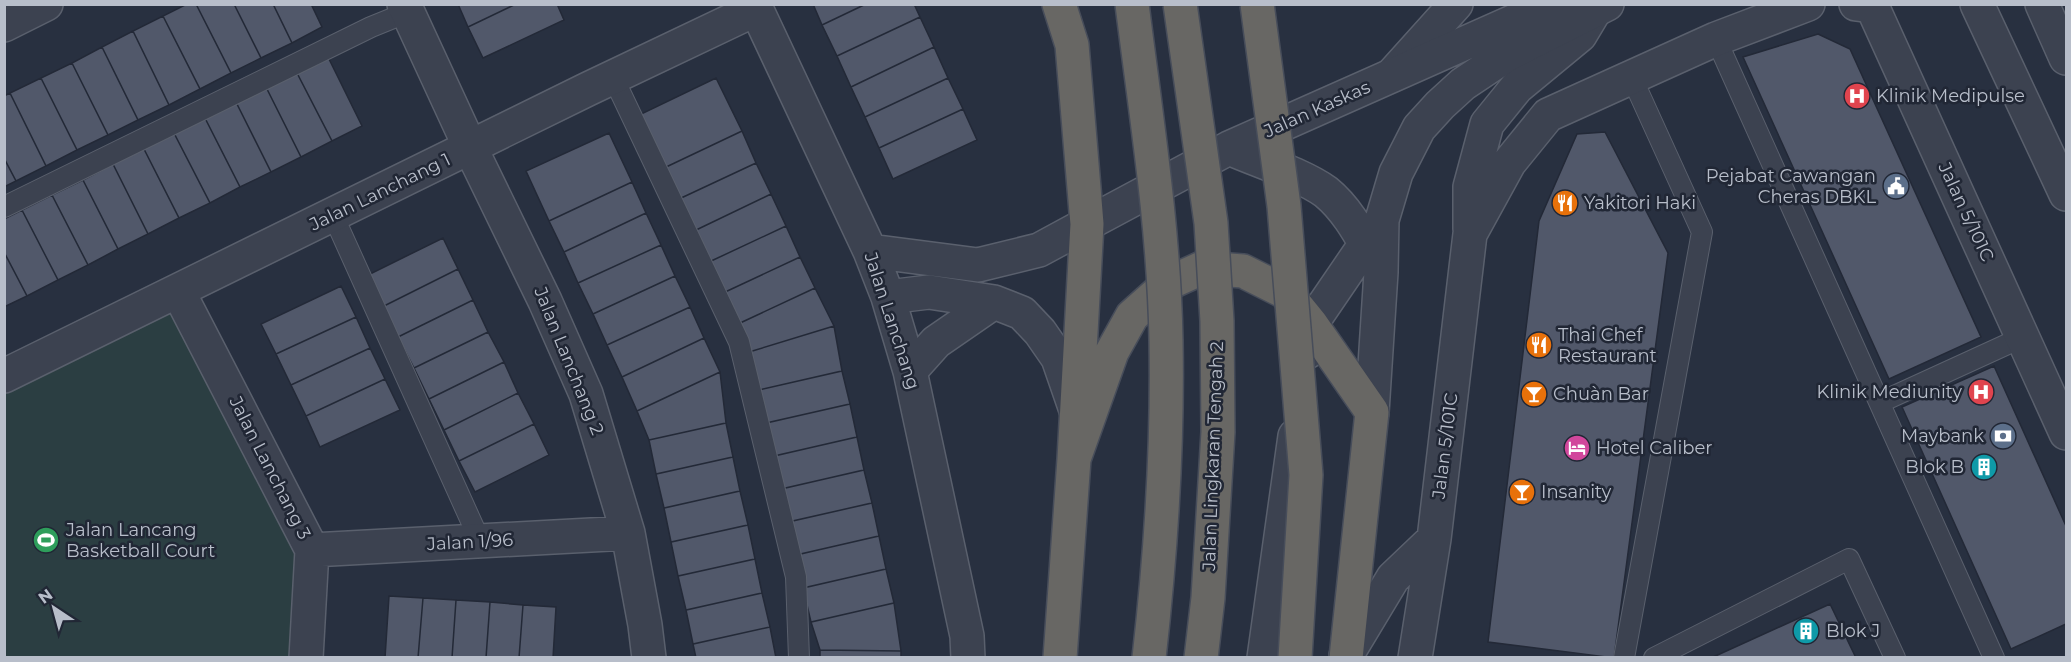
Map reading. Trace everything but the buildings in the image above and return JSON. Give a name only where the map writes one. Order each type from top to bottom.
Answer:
[{"type":"highway","points":[[1059,4],[1072,45],[1087,224],[1060,657]]},
{"type":"highway","points":[[1132,4],[1160,228],[1166,339],[1165,460],[1160,566],[1149,657]]},
{"type":"highway","name":"Jalan Lingkaran Tengah 2","points":[[1180,4],[1210,223],[1217,321],[1218,432],[1208,598],[1201,657]]},
{"type":"highway","points":[[1257,4],[1284,206],[1306,475],[1295,657]]},
{"type":"highway","points":[[1074,459],[1112,352],[1132,316],[1169,283],[1202,268],[1243,271],[1285,292],[1311,324],[1372,412],[1346,657]]},
{"type":"street","points":[[4,25],[46,4]]},
{"type":"street","points":[[1392,75],[1456,4]]},
{"type":"street","name":"Jalan Kaskas","points":[[870,251],[978,265],[1039,250],[1228,148],[1553,4]]},
{"type":"street","name":"Jalan 5/101C","points":[[1470,234],[1509,163],[1548,116],[1716,39],[1808,4]]},
{"type":"street","name":"Jalan 5/101C","points":[[1856,4],[1872,6],[2067,433]]},
{"type":"street","points":[[1977,4],[2067,194]]},
{"type":"street","name":"Jalan Lanchang 1","points":[[4,376],[755,7]]},
{"type":"street","name":"Jalan Lanchang","points":[[755,7],[870,251],[888,297],[910,371],[967,636],[968,657]]},
{"type":"street","points":[[1264,657],[1311,324],[1374,232],[1407,148],[1419,128],[1440,105],[1463,84],[1508,54],[1601,7]]},
{"type":"street","name":"Jalan 5/101C","points":[[1415,657],[1434,539],[1470,234],[1470,187],[1486,124],[1517,87],[1580,35],[1601,7]]},
{"type":"street","name":"Jalan Lanchang 2","points":[[406,8],[545,301],[586,394],[628,533],[645,625],[648,657]]},
{"type":"street","points":[[1228,148],[1325,192],[1349,216],[1374,232],[1381,272],[1372,412]]},
{"type":"street","name":"Jalan Lanchang 3","points":[[178,291],[312,550],[306,657]]},
{"type":"street","points":[[888,297],[929,292],[994,302],[1022,313],[1040,332],[1058,358],[1076,410]]},
{"type":"street","points":[[910,371],[936,342],[994,302]]},
{"type":"street","name":"Jalan 1/96","points":[[312,550],[628,533]]},
{"type":"street","points":[[1346,657],[1393,578],[1434,539]]},
{"type":"lane","points":[[4,207],[406,8]]},
{"type":"lane","points":[[1716,39],[1994,657]]},
{"type":"lane","points":[[613,77],[739,342],[796,577],[799,657]]},
{"type":"lane","points":[[1624,657],[1702,232],[1632,78]]},
{"type":"lane","points":[[333,215],[480,541]]},
{"type":"lane","points":[[1881,402],[2023,337]]},
{"type":"lane","points":[[1654,657],[1849,559],[1895,657]]},
{"type":"green space","points":[[178,291],[312,550],[306,657],[5,658],[5,376]]},
{"type":"place","name":"Klinik Medipulse","points":[[1857,96]]},
{"type":"place","name":"Pejabat Cawangan Cheras DBKL","points":[[1896,186]]},
{"type":"place","name":"Yakitori Haki","points":[[1565,203]]},
{"type":"place","name":"Thai Chef Restaurant","points":[[1539,345]]},
{"type":"place","name":"Klinik Mediunity","points":[[1981,392]]},
{"type":"place","name":"Chuàn Bar","points":[[1534,394]]},
{"type":"place","name":"Maybank","points":[[2003,436]]},
{"type":"place","name":"Hotel Caliber","points":[[1577,448]]},
{"type":"place","name":"Blok B","points":[[1984,467]]},
{"type":"place","name":"Insanity","points":[[1522,492]]},
{"type":"place","name":"Jalan Lancang Basketball Court","points":[[46,540]]},
{"type":"place","name":"Blok J","points":[[1806,631]]}]
